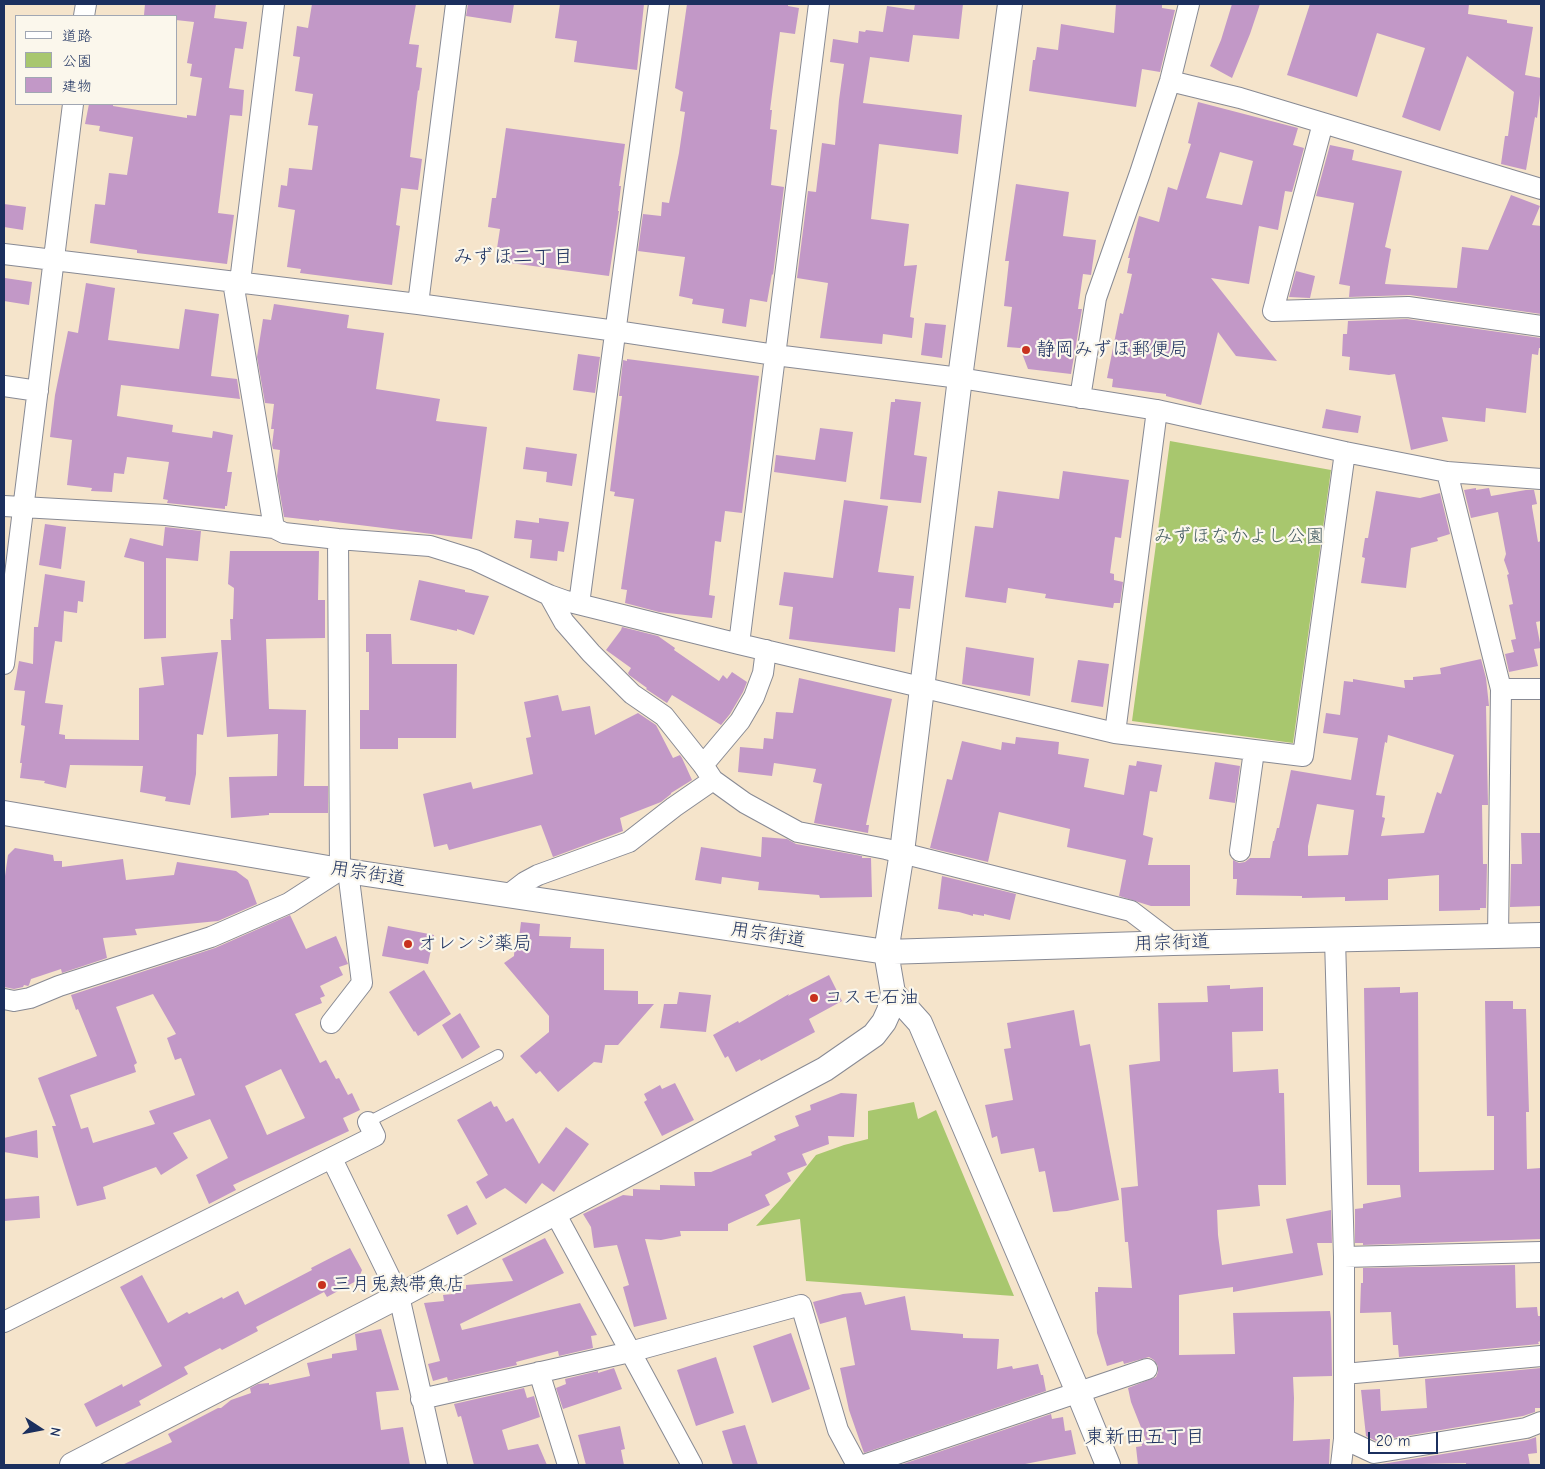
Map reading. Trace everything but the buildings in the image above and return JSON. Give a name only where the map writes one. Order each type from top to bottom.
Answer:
[{"type":"street","points":[[274,4],[236,282],[274,528]]},
{"type":"street","points":[[418,304],[456,4]]},
{"type":"street","points":[[579,604],[658,4]]},
{"type":"street","points":[[739,644],[819,4]]},
{"type":"street","points":[[72,1465],[399,1296],[824,1069],[874,1035],[884,1022],[889,1011],[893,993],[886,952],[902,852],[960,378],[1010,4]]},
{"type":"street","points":[[1080,398],[1096,298],[1170,81],[1189,4]]},
{"type":"street","points":[[1170,81],[1240,98],[1541,190]]},
{"type":"street","points":[[4,664],[13,507],[38,391],[73,105]]},
{"type":"street","points":[[1323,123],[1273,311],[1408,307],[1541,326]]},
{"type":"street","points":[[4,254],[418,304],[775,355],[960,378],[1157,410],[1345,452],[1447,472],[1541,480]]},
{"type":"street","points":[[4,386],[38,391]]},
{"type":"street","points":[[1115,733],[1157,410]]},
{"type":"street","points":[[13,507],[166,515],[274,528],[284,532],[338,539],[430,546],[475,560],[548,595],[739,644],[1115,733],[1303,756],[1345,452]]},
{"type":"street","points":[[1447,472],[1501,689],[1498,937]]},
{"type":"street","points":[[331,1023],[362,983],[344,870],[338,539]]},
{"type":"street","points":[[548,595],[564,622],[591,653],[632,694],[664,716],[708,772],[745,803],[798,832],[902,852],[1130,911],[1172,943]]},
{"type":"street","points":[[508,896],[525,882],[538,875],[630,842],[674,807],[708,772],[740,721],[754,697],[763,673],[766,650]]},
{"type":"street","points":[[1501,689],[1541,689]]},
{"type":"street","points":[[1240,851],[1254,751]]},
{"type":"street","name":"用宗街道","points":[[4,813],[508,896],[886,952],[1172,943],[1541,935]]},
{"type":"street","points":[[4,999],[14,1001],[30,998],[59,986],[211,937],[289,903],[344,870]]},
{"type":"street","points":[[1335,939],[1344,1257],[1344,1439],[1342,1465]]},
{"type":"street","points":[[893,993],[920,1023],[1108,1465]]},
{"type":"street","points":[[4,1322],[375,1136],[368,1122]]},
{"type":"street","points":[[332,1159],[399,1296],[437,1465]]},
{"type":"street","points":[[555,1213],[692,1465]]},
{"type":"street","points":[[1344,1257],[1541,1252]]},
{"type":"street","points":[[421,1399],[630,1352],[801,1305],[838,1430],[857,1465]]},
{"type":"street","points":[[1344,1374],[1541,1356]]},
{"type":"street","points":[[864,1465],[1147,1369]]},
{"type":"street","points":[[539,1372],[568,1465]]},
{"type":"street","points":[[1344,1439],[1374,1453],[1526,1428],[1541,1422]]},
{"type":"lane","points":[[368,1122],[498,1056]]},
{"type":"green space","name":"みずほなかよし公園","points":[[1170,441],[1331,470],[1293,743],[1132,721]]},
{"type":"green space","points":[[914,1102],[918,1119],[936,1110],[1014,1296],[806,1281],[800,1219],[756,1226],[816,1155],[868,1139],[868,1111]]},
{"type":"place","name":"静岡みずほ郵便局","points":[[1026,350]]},
{"type":"place","name":"オレンジ薬局","points":[[408,944]]},
{"type":"place","name":"コスモ石油","points":[[814,998]]},
{"type":"place","name":"三月兎熱帯魚店","points":[[322,1285]]},
{"type":"district","name":"みずほ二丁目","points":[[513,257]]},
{"type":"district","name":"東新田五丁目","points":[[1145,1437]]}]
